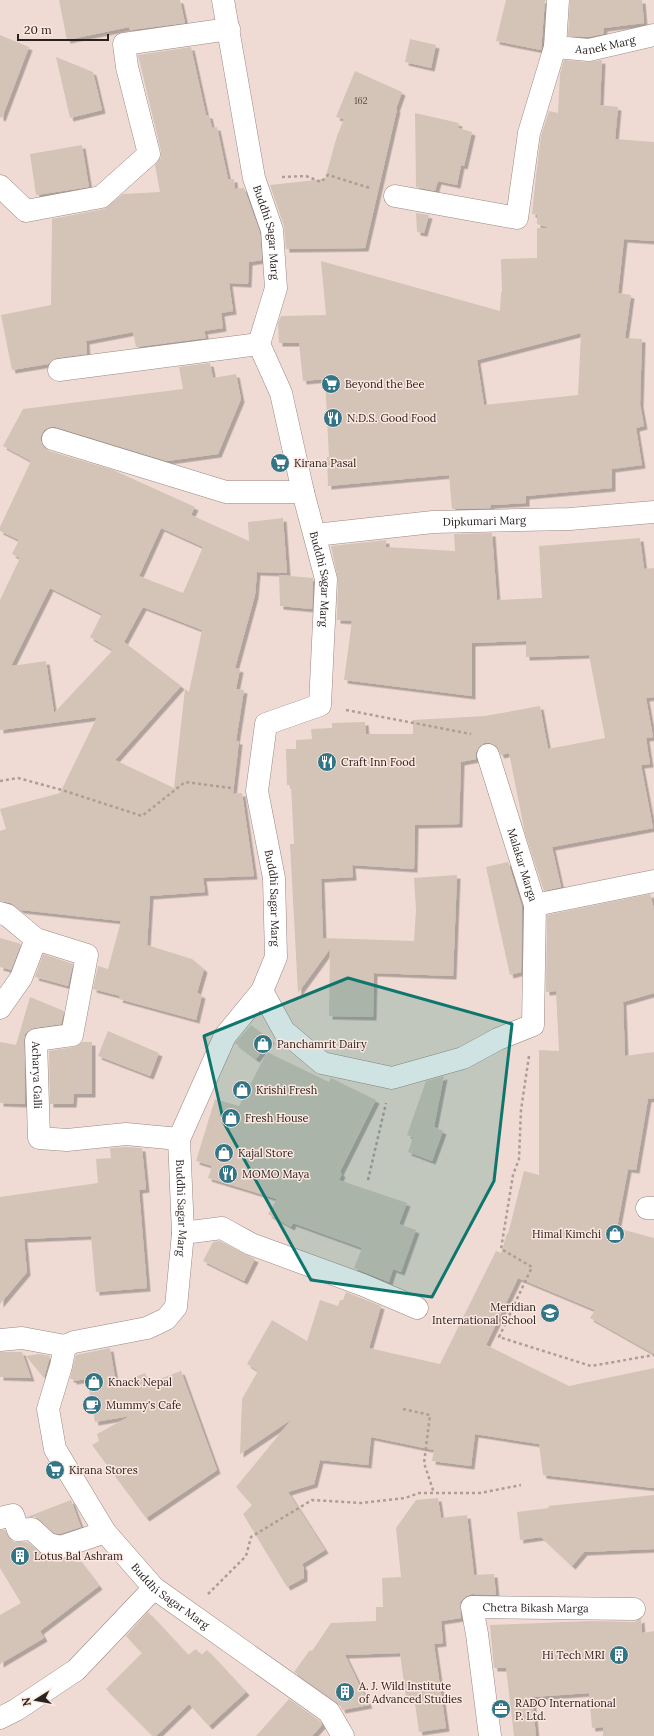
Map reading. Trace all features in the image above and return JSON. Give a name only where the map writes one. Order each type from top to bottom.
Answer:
[{"type":"street","name":"Buddhi Sagar Marg","points":[[224,0],[254,178],[272,230],[276,288],[259,344],[281,393],[303,492],[326,579],[320,705],[266,724],[257,791],[274,878],[276,957],[262,990],[225,1036],[179,1139],[184,1234],[176,1307],[166,1319],[147,1328],[74,1342],[64,1346],[61,1366],[48,1410],[55,1449],[105,1532],[154,1588],[329,1712],[343,1736]]},
{"type":"street","points":[[395,196],[517,218],[529,133],[555,47],[558,0]]},
{"type":"street","points":[[0,186],[26,211],[101,197],[149,154],[127,67],[124,44],[229,29]]},
{"type":"street","name":"Aanek Marg","points":[[555,47],[589,50],[654,35]]},
{"type":"street","points":[[59,370],[259,344]]},
{"type":"street","points":[[53,439],[226,492],[303,492]]},
{"type":"street","name":"Dipkumari Marg","points":[[315,535],[433,522],[570,519],[654,512]]},
{"type":"street","name":"Malakar Marga","points":[[488,755],[535,905],[654,881]]},
{"type":"street","points":[[262,990],[284,1031],[322,1063],[392,1078],[463,1058],[498,1038],[533,1025],[535,905]]},
{"type":"street","name":"Acharya Galli","points":[[0,913],[7,915],[36,939],[87,955],[72,1035],[36,1040],[39,1138],[67,1140],[126,1134],[179,1139]]},
{"type":"street","points":[[0,1008],[21,978],[36,939]]},
{"type":"street","points":[[184,1234],[222,1228],[251,1244],[363,1285],[417,1308]]},
{"type":"street","points":[[0,1340],[22,1338],[64,1346]]},
{"type":"street","points":[[0,1518],[13,1515],[18,1530],[32,1529],[48,1544],[61,1547],[105,1532]]},
{"type":"street","points":[[0,1718],[16,1710],[76,1670],[154,1588]]},
{"type":"street","name":"Chetra Bikash Marga","points":[[490,1736],[472,1607],[634,1609]]},
{"type":"path","points":[[254,178],[306,176],[322,182],[328,175],[395,196]]},
{"type":"path","points":[[320,705],[472,735],[488,755]]},
{"type":"path","points":[[0,781],[18,778],[62,790],[142,816],[185,782],[257,791]]},
{"type":"path","points":[[533,1025],[521,1110],[519,1159],[513,1175],[500,1248],[532,1267],[499,1337],[591,1366],[654,1355]]},
{"type":"path","points":[[368,1180],[392,1078]]},
{"type":"path","points":[[402,1409],[430,1416],[424,1463],[434,1493]]},
{"type":"path","points":[[189,1613],[246,1556],[251,1537],[312,1500],[361,1503],[404,1498],[419,1493],[480,1493],[521,1485]]},
{"type":"highlighted area","points":[[348,978],[512,1024],[494,1181],[432,1297],[311,1280],[224,1123],[204,1036]]},
{"type":"building","points":[[59,0],[180,0],[185,23],[130,30],[129,27],[67,40]]},
{"type":"building","points":[[506,0],[545,0],[541,50],[496,41]]},
{"type":"building","points":[[570,0],[642,0],[644,23],[604,28],[603,34],[588,37],[568,36]]},
{"type":"building","points":[[0,35],[29,47],[2,118],[0,117]]},
{"type":"building","points":[[410,39],[436,45],[431,68],[405,62]]},
{"type":"building","points":[[191,47],[206,115],[209,115],[212,128],[217,127],[228,179],[234,179],[235,189],[244,188],[260,233],[262,260],[249,262],[248,284],[229,283],[233,311],[221,313],[223,328],[204,331],[206,338],[136,347],[133,332],[86,341],[87,354],[57,358],[48,364],[12,370],[1,315],[51,305],[52,219],[104,209],[123,194],[160,192],[155,165],[161,158],[161,151],[138,55]]},
{"type":"building","points":[[56,57],[93,72],[102,110],[70,118]]},
{"type":"building","points":[[564,60],[588,62],[602,60],[600,105],[618,107],[615,139],[654,142],[654,241],[624,239],[618,293],[631,295],[625,338],[642,339],[640,404],[644,426],[636,428],[642,465],[612,469],[612,488],[526,496],[526,503],[491,505],[491,508],[452,509],[449,475],[328,486],[327,457],[329,457],[325,379],[303,381],[299,343],[279,343],[278,323],[281,316],[326,315],[321,261],[500,311],[502,292],[501,259],[537,258],[537,228],[549,228],[537,224],[537,215],[532,214],[541,136],[549,111],[558,113],[560,74]],"holes":[[[581,333],[578,395],[484,405],[477,360]]]},
{"type":"building","points":[[355,71],[402,92],[396,109],[365,248],[286,249],[284,226],[270,185],[325,179],[337,136],[344,119],[336,117]]},
{"type":"building","points":[[415,113],[459,123],[458,128],[472,132],[464,166],[461,165],[457,185],[438,181],[435,191],[416,187]]},
{"type":"building","points":[[82,145],[89,187],[36,195],[30,154]]},
{"type":"building","points":[[416,213],[429,215],[424,233],[417,232]]},
{"type":"building","points":[[210,363],[213,378],[236,374],[241,399],[218,454],[167,461],[56,427],[50,427],[44,430],[41,436],[41,441],[44,447],[49,451],[113,470],[195,507],[191,515],[249,541],[248,522],[283,518],[287,573],[257,572],[255,595],[235,668],[240,669],[236,689],[244,690],[236,741],[239,741],[233,794],[242,793],[254,876],[203,878],[205,892],[150,896],[147,945],[192,959],[204,969],[197,993],[202,995],[196,1020],[119,999],[120,996],[93,989],[98,966],[108,969],[121,921],[21,910],[11,903],[0,901],[0,831],[6,829],[0,809],[60,793],[97,717],[0,730],[0,600],[20,558],[12,554],[19,540],[0,531],[0,527],[31,461],[3,446],[23,409],[183,389],[179,367]],"holes":[[[161,528],[203,547],[183,593],[139,576]],[[50,588],[102,614],[90,637],[113,650],[54,713],[46,661],[11,666]],[[143,607],[202,630],[189,692],[185,689],[174,788],[115,760],[181,686],[124,642]]]},
{"type":"building","points":[[492,533],[497,600],[542,598],[539,546],[640,538],[644,569],[654,568],[654,697],[646,698],[653,737],[646,738],[650,764],[641,765],[653,828],[552,847],[561,887],[544,891],[525,833],[509,753],[501,755],[496,746],[490,743],[484,743],[476,752],[476,759],[461,762],[459,824],[415,825],[414,869],[352,865],[353,877],[321,879],[323,938],[414,941],[416,910],[414,878],[457,875],[453,976],[374,973],[373,1017],[329,1016],[330,949],[298,993],[290,844],[294,844],[291,785],[287,785],[286,749],[296,749],[296,740],[312,739],[311,729],[332,728],[332,723],[365,722],[366,734],[413,734],[413,720],[485,716],[540,706],[548,749],[605,738],[589,655],[526,657],[526,641],[472,643],[472,696],[344,680],[352,621],[337,620],[338,579],[331,546],[386,540],[386,547],[455,551],[454,534]]},
{"type":"building","points":[[279,575],[313,578],[312,609],[280,606]]},
{"type":"building","points":[[508,862],[522,907],[521,972],[510,975],[486,867]]},
{"type":"building","points":[[650,894],[654,909],[654,993],[623,1002],[625,1056],[654,1052],[654,1098],[648,1099],[636,1170],[628,1169],[617,1228],[654,1238],[654,1354],[590,1318],[595,1310],[518,1278],[486,1345],[569,1386],[654,1368],[654,1488],[543,1475],[539,1444],[475,1434],[471,1466],[432,1461],[434,1450],[371,1437],[368,1465],[320,1460],[314,1484],[288,1492],[325,1550],[302,1564],[304,1568],[304,1578],[287,1587],[243,1514],[252,1505],[236,1487],[292,1419],[240,1454],[242,1399],[258,1371],[247,1364],[272,1320],[307,1341],[320,1300],[338,1306],[340,1300],[343,1300],[346,1292],[381,1306],[369,1348],[440,1364],[496,1251],[501,1253],[507,1233],[508,1234],[524,1171],[539,1175],[539,1050],[559,1051],[556,991],[546,992],[547,915]]},
{"type":"building","points":[[0,938],[21,944],[11,970],[0,967]]},
{"type":"building","points":[[43,954],[73,964],[68,986],[35,977]]},
{"type":"building","points":[[30,997],[64,1011],[61,1024],[34,1028],[25,1034],[25,1104],[0,1103],[0,1042],[16,1045]]},
{"type":"building","points":[[251,1025],[271,1040],[256,1059],[235,1043]]},
{"type":"building","points":[[108,1031],[159,1053],[150,1076],[98,1056]]},
{"type":"building","points":[[82,1042],[92,1042],[92,1094],[74,1094],[73,1104],[50,1104],[49,1051],[74,1047]]},
{"type":"building","points":[[267,1052],[329,1082],[331,1078],[376,1100],[340,1172],[342,1174],[339,1180],[407,1203],[399,1224],[416,1230],[401,1272],[393,1269],[389,1282],[354,1268],[362,1248],[293,1223],[291,1227],[268,1214],[277,1199],[208,1178],[212,1166],[196,1161],[215,1099],[239,1106]]},
{"type":"building","points":[[444,1076],[434,1127],[443,1131],[432,1161],[408,1152],[413,1137],[407,1135],[426,1081]]},
{"type":"building","points":[[110,1148],[142,1148],[146,1189],[139,1190],[147,1288],[96,1292],[91,1236],[24,1239],[27,1272],[0,1304],[0,1197],[98,1183],[96,1159],[111,1158]]},
{"type":"building","points":[[220,1241],[255,1259],[244,1281],[203,1261],[213,1242]]},
{"type":"building","points":[[110,1348],[116,1384],[145,1373],[149,1383],[181,1371],[217,1470],[146,1518],[92,1445],[99,1441],[97,1434],[130,1416],[95,1422],[87,1379],[73,1381],[73,1379],[70,1379],[76,1355]]},
{"type":"building","points":[[0,1352],[22,1352],[31,1378],[0,1377]]},
{"type":"building","points":[[39,1354],[50,1356],[44,1378],[26,1356]]},
{"type":"building","points":[[654,1495],[654,1549],[584,1552],[572,1566],[541,1537],[520,1540],[517,1512],[549,1508],[548,1506]]},
{"type":"building","points":[[438,1498],[441,1518],[467,1515],[474,1575],[494,1574],[496,1595],[472,1594],[466,1596],[460,1602],[461,1618],[441,1621],[443,1643],[434,1644],[446,1728],[419,1732],[414,1696],[406,1698],[400,1653],[345,1655],[369,1705],[342,1710],[340,1704],[294,1672],[310,1650],[312,1651],[331,1623],[376,1621],[376,1607],[383,1607],[382,1578],[401,1577],[396,1528],[416,1500]]},
{"type":"building","points":[[71,1500],[81,1527],[60,1534],[54,1533],[36,1517],[27,1517]]},
{"type":"building","points":[[0,1530],[5,1530],[13,1542],[27,1542],[45,1556],[59,1559],[75,1555],[99,1586],[40,1631],[44,1638],[0,1664],[0,1615],[21,1603],[0,1568]]},
{"type":"building","points":[[148,1612],[188,1655],[196,1649],[201,1655],[207,1650],[246,1692],[209,1726],[189,1704],[156,1736],[153,1736],[106,1689],[142,1653],[126,1636]]},
{"type":"building","points":[[641,1619],[642,1633],[654,1631],[654,1736],[603,1736],[603,1727],[592,1728],[589,1693],[532,1697],[536,1736],[514,1736],[506,1668],[494,1668],[490,1625],[591,1621],[634,1622]]},
{"type":"building","points":[[289,1699],[320,1721],[322,1725],[312,1736],[256,1736]]},
{"type":"place","name":"Beyond the Bee","points":[[331,384]]},
{"type":"place","name":"N.D.S. Good Food","points":[[333,418]]},
{"type":"place","name":"Kirana Pasal","points":[[280,463]]},
{"type":"place","name":"Craft Inn Food","points":[[327,762]]},
{"type":"place","name":"Panchamrit Dairy","points":[[263,1044]]},
{"type":"place","name":"Krishi Fresh","points":[[242,1090]]},
{"type":"place","name":"Fresh House","points":[[231,1118]]},
{"type":"place","name":"Kajal Store","points":[[224,1153]]},
{"type":"place","name":"MOMO Maya","points":[[228,1174]]},
{"type":"place","name":"Himal Kimchi","points":[[615,1234]]},
{"type":"place","name":"Meridian International School","points":[[550,1313]]},
{"type":"place","name":"Knack Nepal","points":[[94,1382]]},
{"type":"place","name":"Mummy's Cafe","points":[[92,1405]]},
{"type":"place","name":"Kirana Stores","points":[[55,1470]]},
{"type":"place","name":"Lotus Bal Ashram","points":[[20,1556]]},
{"type":"place","name":"Hi Tech MRI","points":[[619,1655]]},
{"type":"place","name":"A. J. Wild Institute of Advanced Studies","points":[[345,1692]]},
{"type":"place","name":"RADO International P. Ltd.","points":[[501,1709]]}]
